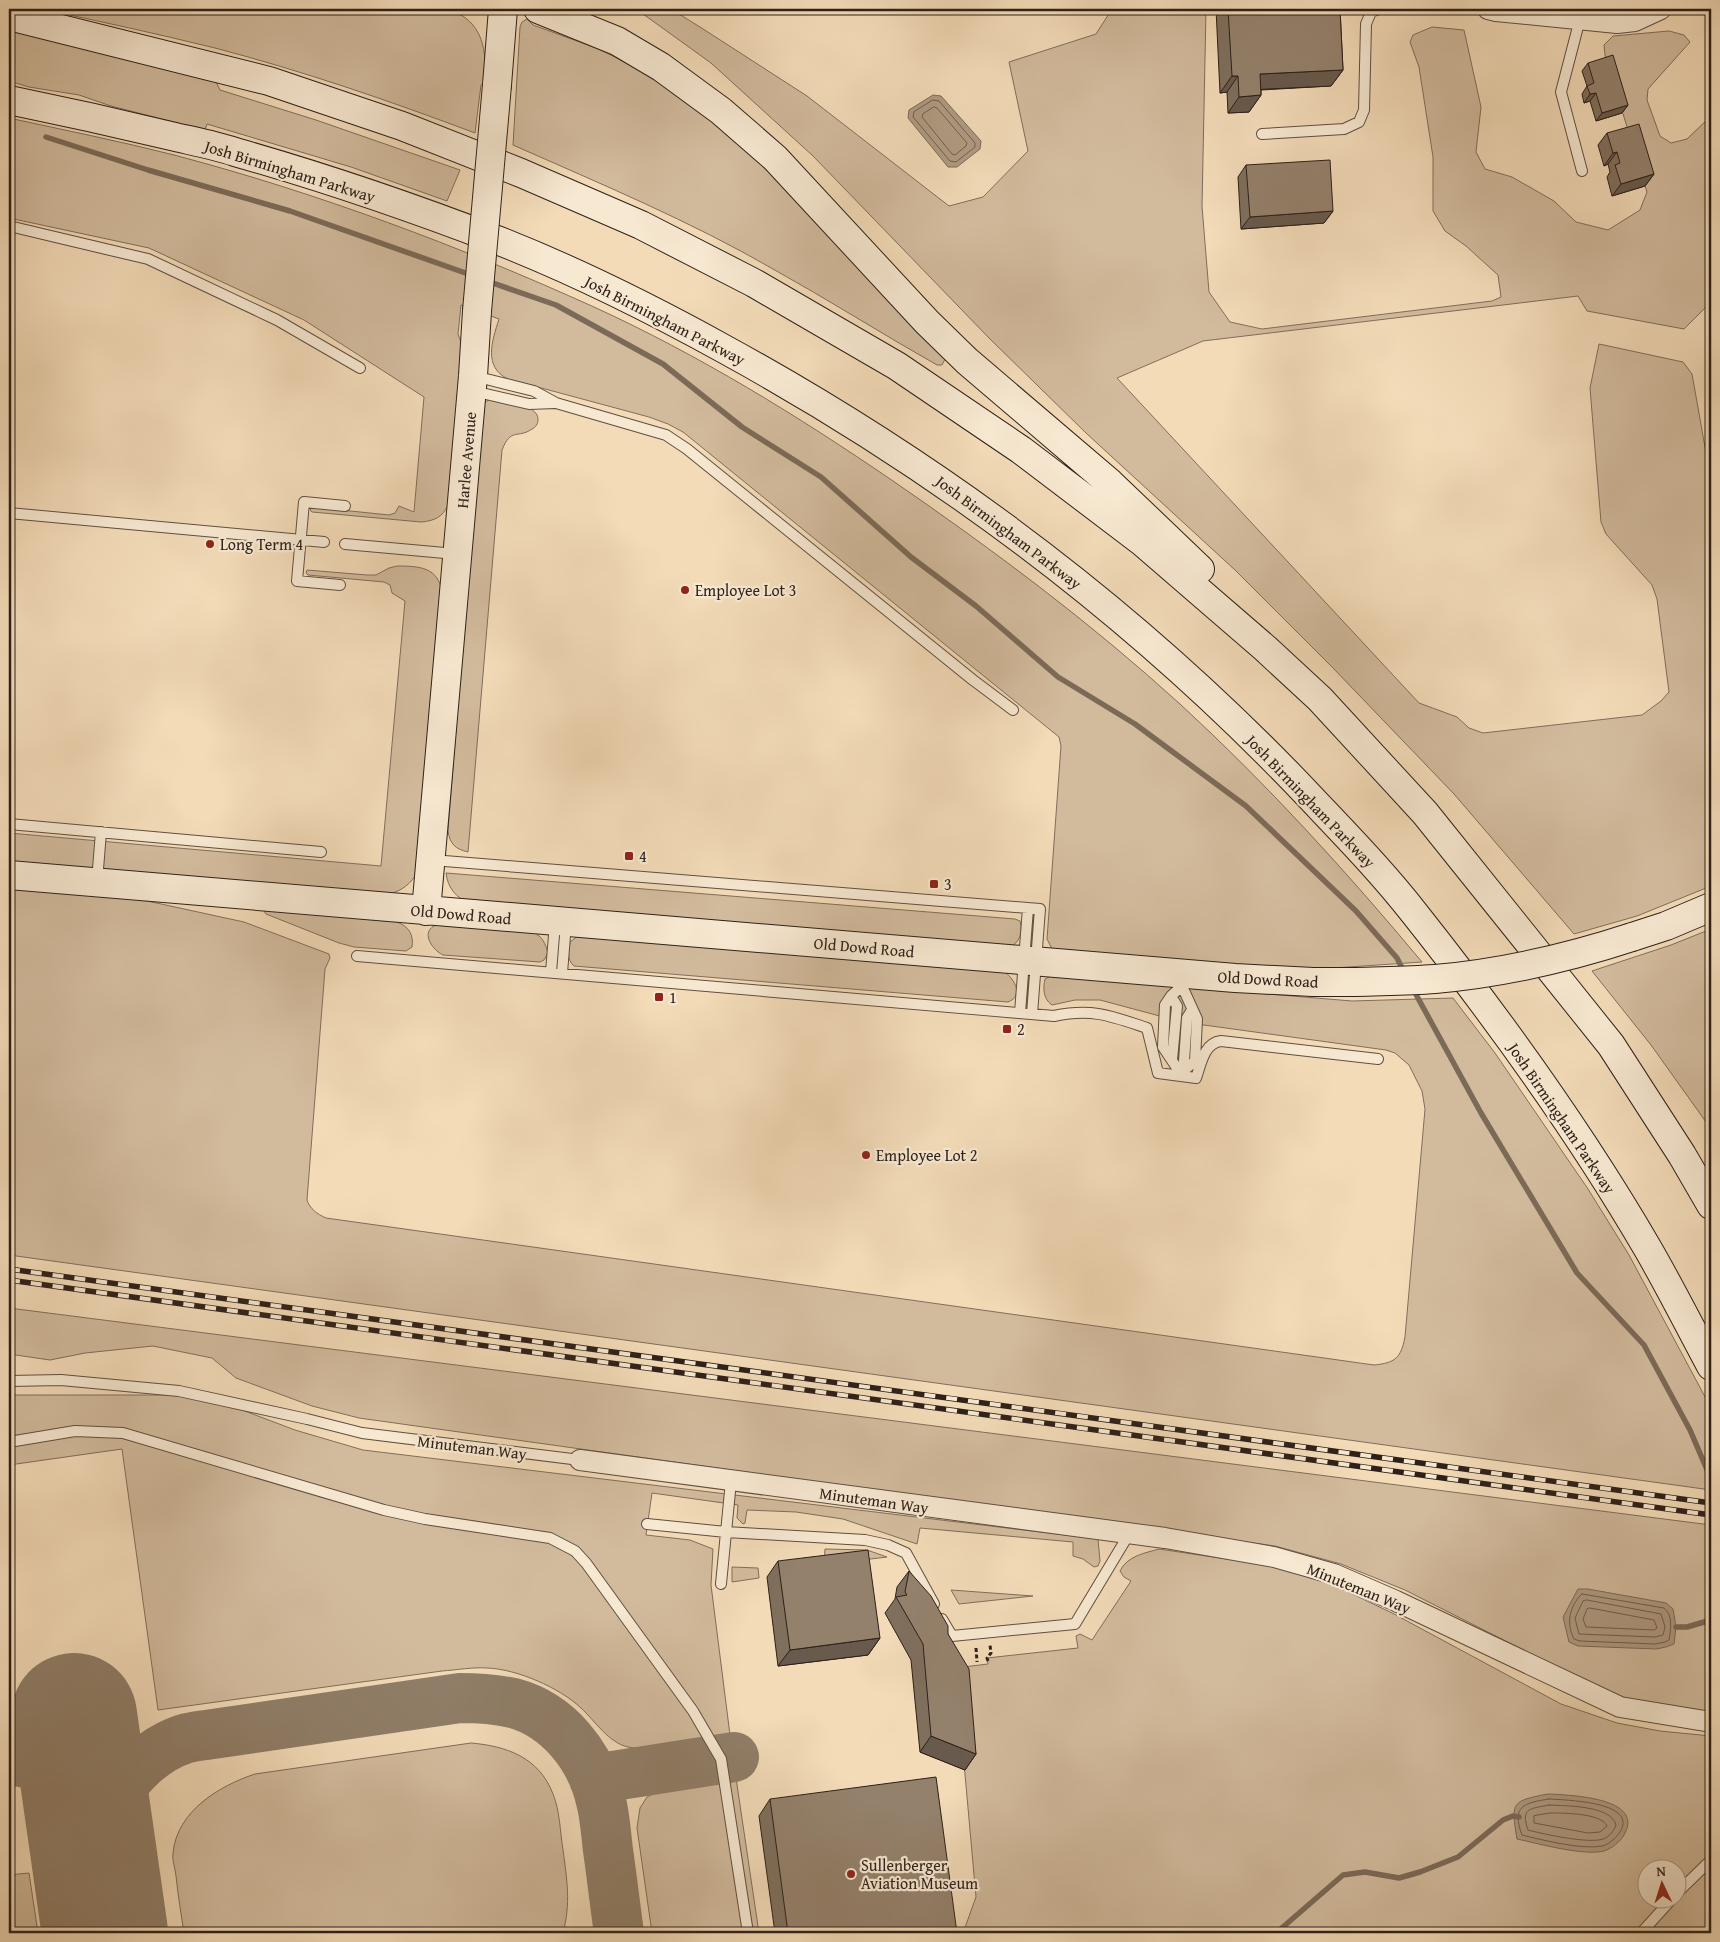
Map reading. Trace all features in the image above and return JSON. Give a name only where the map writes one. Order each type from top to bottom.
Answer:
[{"type":"main road","name":"Harlee Avenue","points":[[426,911],[473,383],[477,311],[503,9]]},
{"type":"main road","points":[[538,9],[617,41],[661,67],[721,111],[775,158],[927,322],[967,361],[1110,483],[1200,570],[1425,813],[1611,1045],[1682,1155],[1711,1205]]},
{"type":"main road","points":[[9,16],[269,81],[402,126],[521,172],[641,225],[754,282],[897,366],[1021,450],[1140,541],[1266,649],[1320,699]]},
{"type":"main road","name":"Josh Birmingham Parkway","points":[[9,100],[232,150],[366,194],[499,241],[606,288],[679,324],[788,384],[893,448],[1027,543],[1155,647],[1222,709],[1360,849],[1413,911],[1560,1110],[1648,1249],[1711,1366]]},
{"type":"main road","name":"Old Dowd Road","points":[[9,875],[1030,961],[1179,985],[1435,979],[1508,969],[1581,954],[1666,926],[1711,907]]},
{"type":"street","points":[[1488,9],[1617,23],[1635,21],[1661,9]]},
{"type":"street","name":"Minuteman Way","points":[[580,1460],[1129,1534],[1274,1557],[1334,1574],[1396,1600],[1620,1708],[1711,1722]]},
{"type":"lane","points":[[1262,134],[1344,129],[1359,122],[1364,110],[1366,24],[1371,12],[1379,9]]},
{"type":"lane","points":[[1580,20],[1562,92],[1582,171]]},
{"type":"lane","points":[[9,226],[148,259],[277,320],[360,368]]},
{"type":"lane","points":[[473,383],[534,391],[556,403],[666,435],[687,449],[973,680],[1013,710]]},
{"type":"lane","points":[[340,585],[297,581],[304,502],[345,506]]},
{"type":"lane","points":[[9,513],[324,542]]},
{"type":"lane","points":[[345,544],[458,554]]},
{"type":"lane","points":[[9,824],[322,852]]},
{"type":"lane","points":[[97,883],[100,832]]},
{"type":"lane","points":[[432,860],[1040,909],[1020,1013]]},
{"type":"lane","points":[[1028,908],[1032,1014]]},
{"type":"lane","points":[[556,973],[560,922]]},
{"type":"lane","points":[[357,956],[1054,1016],[1075,1012],[1094,1012],[1147,1028],[1158,1073],[1195,1061],[1198,1019],[1179,985]]},
{"type":"lane","points":[[1178,1068],[1177,1006],[1179,985]]},
{"type":"lane","points":[[1178,1068],[1196,1078],[1208,1046],[1214,1042],[1248,1043],[1378,1059]]},
{"type":"lane","name":"Minuteman Way","points":[[9,1381],[61,1380],[179,1391],[362,1433],[580,1460]]},
{"type":"lane","points":[[9,1442],[75,1431],[123,1433],[384,1510],[425,1519],[550,1538],[574,1551],[608,1593],[693,1711],[721,1759],[748,1933]]},
{"type":"lane","points":[[721,1584],[731,1481]]},
{"type":"lane","points":[[648,1524],[726,1532],[865,1540],[888,1545],[906,1553],[952,1636],[1075,1624],[1129,1534]]},
{"type":"lane","points":[[1688,1882],[1711,1860]]},
{"type":"lane","points":[[1641,1933],[1662,1910]]},
{"type":"shaded area","points":[[41,9],[446,9],[459,14],[476,28],[484,49],[485,85],[481,85],[475,133],[411,109],[281,66],[215,48]]},
{"type":"shaded area","points":[[632,9],[671,9],[700,27],[807,96],[949,206],[983,197],[1028,151],[1009,62],[1096,34],[1112,9],[1206,9],[1202,206],[1209,292],[1230,322],[1262,329],[1492,301],[1501,297],[1498,275],[1466,246],[1445,231],[1433,211],[1433,157],[1419,67],[1410,42],[1413,35],[1432,27],[1464,30],[1481,107],[1476,152],[1485,169],[1512,177],[1554,201],[1576,222],[1608,230],[1640,210],[1647,192],[1605,55],[1604,45],[1613,36],[1669,31],[1684,35],[1690,42],[1648,89],[1647,100],[1660,136],[1671,143],[1687,139],[1711,116],[1711,308],[1705,308],[1684,329],[1587,311],[1578,296],[1203,341],[1117,378],[1419,703],[1457,717],[1469,728],[1483,733],[1642,715],[1661,701],[1669,692],[1657,599],[1652,585],[1606,534],[1601,522],[1590,388],[1599,344],[1683,362],[1692,374],[1711,481],[1711,886],[1637,916],[1574,934],[1454,794],[1333,668],[1235,570],[1086,433],[989,338],[813,156],[711,63],[643,14]]},
{"type":"shaded area","points":[[527,19],[533,25],[599,49],[652,76],[747,146],[946,357],[942,365],[937,365],[742,251],[645,204],[513,145],[520,27],[522,22]]},
{"type":"shaded area","points":[[9,29],[215,80],[220,90],[316,120],[460,170],[447,201],[351,167],[207,124],[205,130],[111,106],[79,95],[29,87],[9,81]]},
{"type":"shaded area","points":[[9,118],[174,155],[281,186],[387,222],[492,263],[594,307],[672,345],[784,410],[893,481],[967,533],[1076,615],[1146,674],[1212,734],[1275,797],[1335,861],[1422,962],[1289,971],[1052,949],[1047,939],[1061,746],[1059,737],[683,432],[649,417],[508,379],[500,374],[492,361],[492,344],[499,319],[461,305],[458,334],[463,348],[448,505],[443,513],[430,521],[421,522],[312,512],[310,510],[312,507],[389,515],[395,513],[399,506],[414,512],[424,397],[304,320],[149,248],[9,218]]},
{"type":"shaded area","points":[[490,399],[526,407],[536,414],[538,419],[536,426],[527,432],[509,438],[502,450],[468,852],[454,845],[448,831],[481,409],[484,403]]},
{"type":"shaded area","points":[[397,566],[420,568],[432,573],[440,584],[442,593],[416,875],[406,886],[383,896],[9,865],[9,833],[381,866],[405,601],[392,593],[390,585],[384,582],[308,575],[306,573],[307,570],[376,575]]},
{"type":"shaded area","points":[[446,873],[1015,919],[1020,921],[1021,933],[1016,943],[1009,948],[470,904],[454,892],[449,884]]},
{"type":"shaded area","points":[[9,886],[129,897],[244,922],[329,954],[330,958],[325,969],[307,1200],[314,1211],[326,1218],[1374,1365],[1387,1363],[1396,1358],[1399,1355],[1405,1337],[1425,1109],[1422,1091],[1409,1065],[1395,1053],[1386,1050],[1182,1022],[1100,1000],[1075,1000],[1052,1005],[1044,993],[1045,979],[1051,976],[1352,1001],[1453,998],[1495,1053],[1588,1189],[1629,1255],[1711,1408],[1711,1490],[9,1255]]},
{"type":"shaded area","points":[[265,910],[397,922],[404,926],[411,934],[412,947],[406,951],[354,947],[339,943],[266,914]]},
{"type":"shaded area","points":[[441,924],[533,932],[543,941],[548,953],[544,960],[540,962],[443,955],[434,948],[428,938],[430,929]]},
{"type":"shaded area","points":[[1711,929],[1711,1129],[1651,1045],[1592,971],[1671,945]]},
{"type":"shaded area","points":[[578,936],[1005,972],[1015,983],[1017,992],[1016,996],[1008,1002],[574,966],[569,958],[569,949],[570,942]]},
{"type":"shaded area","points":[[9,1308],[1711,1525],[1711,1712],[1665,1708],[1622,1700],[1405,1590],[1341,1564],[1275,1546],[359,1418],[312,1406],[236,1378],[212,1358],[153,1346],[85,1353],[50,1360],[9,1354]]},
{"type":"shaded area","points":[[9,1395],[173,1395],[213,1399],[295,1430],[363,1450],[1098,1539],[1100,1561],[1098,1566],[1094,1567],[1083,1559],[1073,1556],[1073,1542],[920,1528],[917,1544],[843,1519],[796,1512],[747,1510],[745,1523],[743,1524],[737,1518],[738,1505],[652,1493],[646,1535],[690,1540],[713,1549],[711,1585],[730,1735],[650,1748],[628,1747],[621,1745],[608,1736],[581,1708],[562,1693],[524,1676],[499,1669],[487,1668],[442,1671],[158,1710],[122,1449],[9,1465]]},
{"type":"shaded area","points":[[825,1549],[867,1550],[887,1557],[824,1563]]},
{"type":"shaded area","points":[[1159,1549],[1274,1566],[1336,1586],[1394,1614],[1561,1704],[1617,1723],[1660,1731],[1711,1736],[1711,1933],[963,1933],[976,1897],[957,1685],[947,1669],[988,1664],[987,1658],[1078,1648],[1076,1636],[1080,1634],[1092,1640],[1131,1581],[1124,1577],[1120,1571],[1127,1562],[1137,1556]]},
{"type":"shaded area","points":[[732,1567],[758,1568],[759,1578],[732,1582]]},
{"type":"shaded area","points":[[951,1590],[1033,1596],[959,1604]]},
{"type":"shaded area","points":[[471,1743],[497,1747],[520,1756],[530,1762],[547,1781],[557,1807],[566,1871],[568,1901],[563,1933],[184,1933],[173,1858],[176,1838],[182,1825],[191,1813],[214,1793],[255,1774]]},
{"type":"shaded area","points":[[736,1778],[759,1933],[652,1933],[637,1828],[640,1808],[647,1797],[662,1789]]},
{"type":"shaded area","points":[[29,1873],[38,1933],[9,1933],[9,1875]]},
{"type":"water","points":[[933,95],[941,96],[981,141],[980,149],[957,167],[948,167],[908,118],[909,110]]},
{"type":"water","points":[[1578,1589],[1588,1589],[1666,1603],[1673,1609],[1676,1627],[1674,1644],[1656,1649],[1578,1646],[1569,1642],[1563,1617]]},
{"type":"water","points":[[1548,1794],[1587,1797],[1615,1806],[1624,1813],[1628,1822],[1624,1835],[1610,1848],[1595,1852],[1561,1849],[1517,1839],[1514,1817],[1516,1805],[1527,1799]]},
{"type":"building","points":[[1228,9],[1340,9],[1343,70],[1260,74],[1261,95],[1239,97],[1238,76],[1232,76]]},
{"type":"building","points":[[1613,55],[1628,105],[1602,113],[1596,93],[1590,94],[1587,86],[1594,83],[1588,63]]},
{"type":"building","points":[[1639,124],[1654,174],[1621,184],[1615,165],[1620,163],[1617,152],[1613,153],[1607,133]]},
{"type":"building","points":[[1330,160],[1333,211],[1250,217],[1246,165]]},
{"type":"building","points":[[868,1550],[880,1638],[790,1650],[778,1561]]},
{"type":"building","points":[[909,1571],[931,1596],[948,1626],[948,1634],[969,1669],[976,1754],[931,1736],[923,1644],[896,1597],[907,1595],[905,1592]]},
{"type":"building","name":"Sullenberger Aviation Museum","points":[[936,1777],[957,1933],[788,1933],[770,1799]]},
{"type":"waterway","points":[[46,137],[148,170],[290,211],[474,276]]},
{"type":"waterway","points":[[487,281],[556,305],[663,364],[742,427],[821,477],[911,557],[976,606],[1058,677],[1135,724],[1246,806],[1356,911],[1397,958],[1404,972]]},
{"type":"waterway","points":[[1413,989],[1481,1113],[1577,1273],[1644,1345],[1690,1430],[1711,1479]]},
{"type":"waterway","points":[[1676,1627],[1687,1627],[1711,1620]]},
{"type":"waterway","points":[[1276,1933],[1343,1875],[1365,1872],[1399,1878],[1420,1872],[1458,1857],[1503,1820],[1513,1816],[1519,1817]]},
{"type":"taxiway","points":[[102,1916],[97,1872],[97,1847],[107,1813],[115,1797],[138,1768],[168,1746],[184,1739],[198,1736],[460,1698],[473,1698],[513,1703],[529,1709],[558,1727],[581,1753],[596,1784],[602,1807],[619,1933]]},
{"type":"taxiway","points":[[594,1779],[734,1757]]},
{"type":"taxiway","points":[[9,1761],[31,1764],[48,1771],[61,1782],[79,1812],[93,1867]]},
{"type":"runway","points":[[74,1716],[105,1933]]},
{"type":"railway","points":[[9,1269],[1711,1503]]},
{"type":"railway","points":[[9,1280],[1711,1515]]},
{"type":"place","name":"Long Term 4","points":[[210,544]]},
{"type":"place","name":"Employee Lot 3","points":[[685,590]]},
{"type":"place","name":"4","points":[[629,856]]},
{"type":"place","name":"3","points":[[934,884]]},
{"type":"place","name":"1","points":[[659,997]]},
{"type":"place","name":"2","points":[[1007,1029]]},
{"type":"place","name":"Employee Lot 2","points":[[866,1155]]},
{"type":"place","name":"Sullenberger Aviation Museum","points":[[851,1874]]}]
